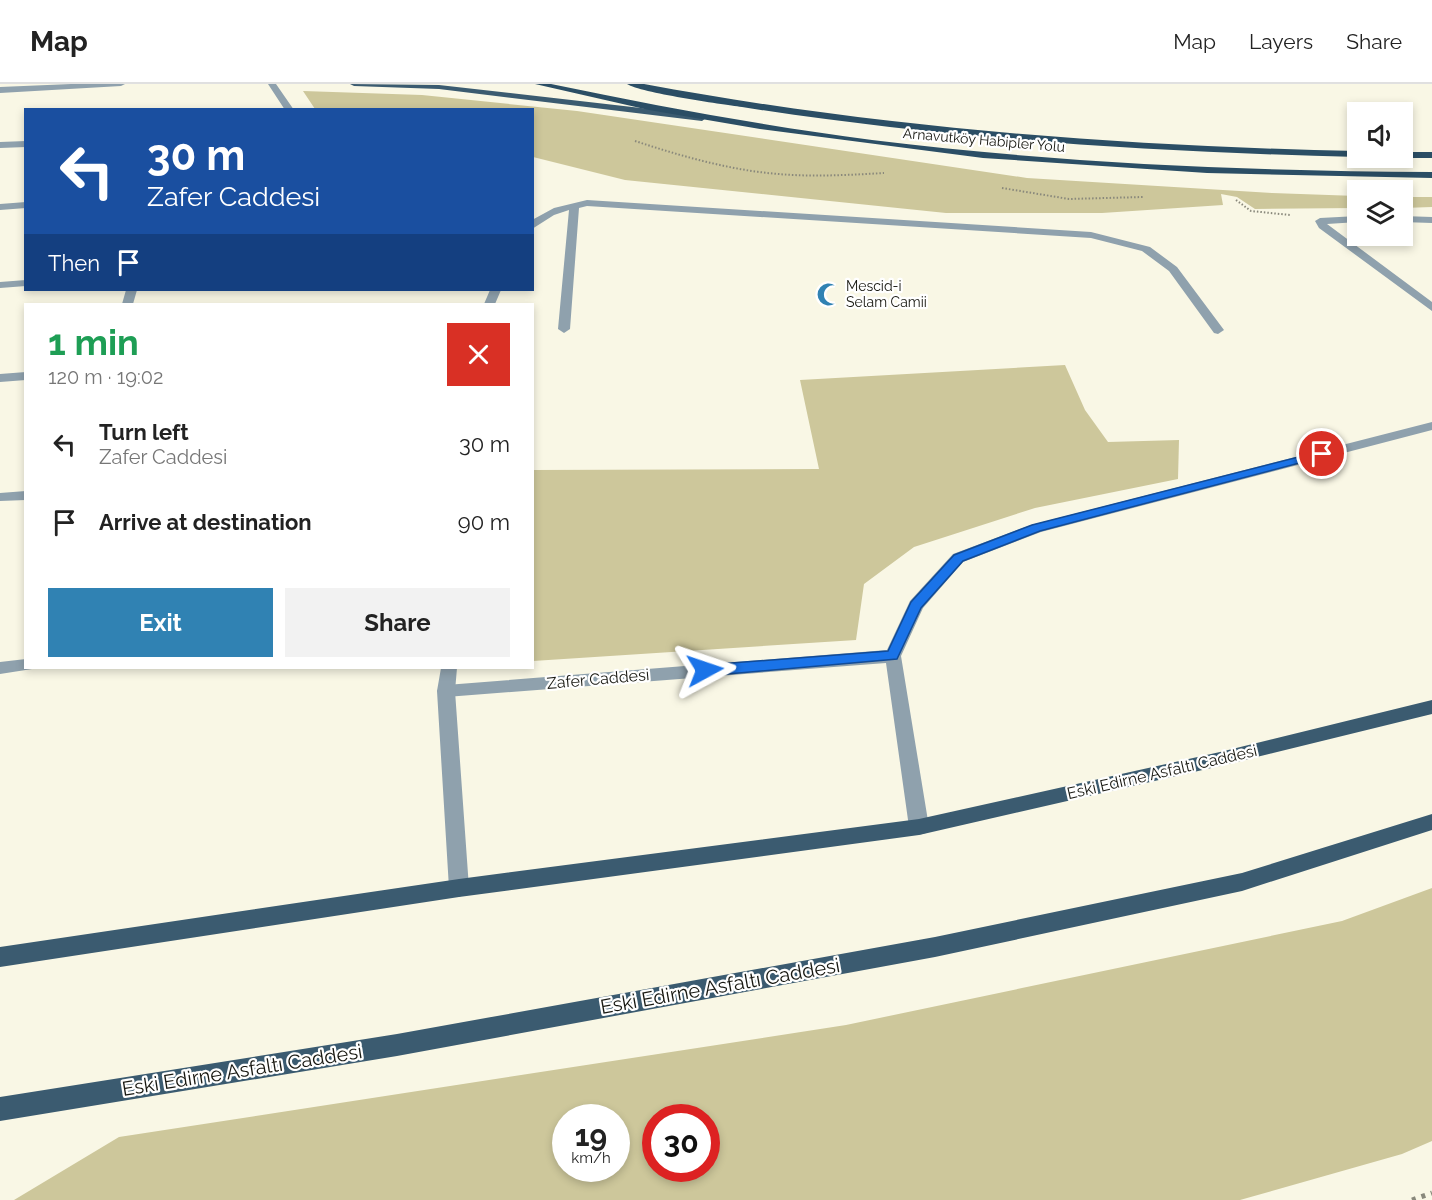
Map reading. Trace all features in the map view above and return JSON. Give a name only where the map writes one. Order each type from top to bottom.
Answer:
[{"type":"highway","name":"Arnavutköy Habipler Yolu","points":[[539,84],[704,118],[921,148],[1109,165],[1325,175],[1432,175]]},
{"type":"highway","name":"Arnavutköy Habipler Yolu","points":[[631,84],[699,98],[855,120],[1012,138],[1170,149],[1347,154]]},
{"type":"highway","points":[[1413,155],[1432,154]]},
{"type":"main road","points":[[354,84],[439,87],[704,118]]},
{"type":"main road","name":"Eski Edirne Asfaltı Caddesi","points":[[0,957],[459,888],[919,827],[1220,759],[1432,707]]},
{"type":"main road","name":"Eski Edirne Asfaltı Caddesi","points":[[0,1109],[397,1045],[935,947],[1242,882],[1432,822]]},
{"type":"street","points":[[0,90],[120,84]]},
{"type":"street","points":[[272,84],[289,108]]},
{"type":"street","points":[[0,145],[24,144]]},
{"type":"street","points":[[534,224],[541,217],[560,208],[587,203],[1091,235],[1146,249],[1173,269],[1218,330]]},
{"type":"street","points":[[0,207],[24,205]]},
{"type":"street","points":[[564,329],[574,206]]},
{"type":"street","points":[[1413,219],[1432,220]]},
{"type":"street","points":[[1347,220],[1320,221],[1323,226],[1432,308]]},
{"type":"street","points":[[0,285],[24,283]]},
{"type":"street","points":[[0,378],[24,376]]},
{"type":"street","points":[[919,827],[892,656],[916,606],[958,558],[1036,528],[1432,426]]},
{"type":"street","points":[[0,497],[24,495]]},
{"type":"street","name":"Zafer Caddesi","points":[[446,691],[892,656]]},
{"type":"street","points":[[0,668],[24,665]]},
{"type":"street","points":[[449,669],[446,691],[459,888]]},
{"type":"path","points":[[1227,198],[1237,201],[1251,211],[1277,212],[1320,221]]},
{"type":"path","points":[[1412,1200],[1432,1193]]},
{"type":"shaded area","points":[[303,91],[422,95],[577,111],[1027,178],[1347,196],[1347,208],[1255,209],[1237,197],[1221,194],[1223,205],[1102,213],[946,213],[625,180],[534,157],[534,108],[314,108]]},
{"type":"shaded area","points":[[1413,197],[1432,197],[1432,207],[1413,208]]},
{"type":"shaded area","points":[[1065,365],[1085,410],[1108,442],[1179,440],[1178,479],[1035,508],[914,547],[864,584],[856,640],[534,661],[534,470],[819,469],[800,380]]},
{"type":"shaded area","points":[[1432,888],[1432,1141],[1402,1154],[1240,1200],[14,1200],[119,1137],[846,1025],[1342,921]]},
{"type":"place","name":"Mescid-i Selam Camii","points":[[828,294]]},
{"type":"route","points":[[705,670],[892,656],[916,606],[958,558],[1036,528],[1322,454]]}]
